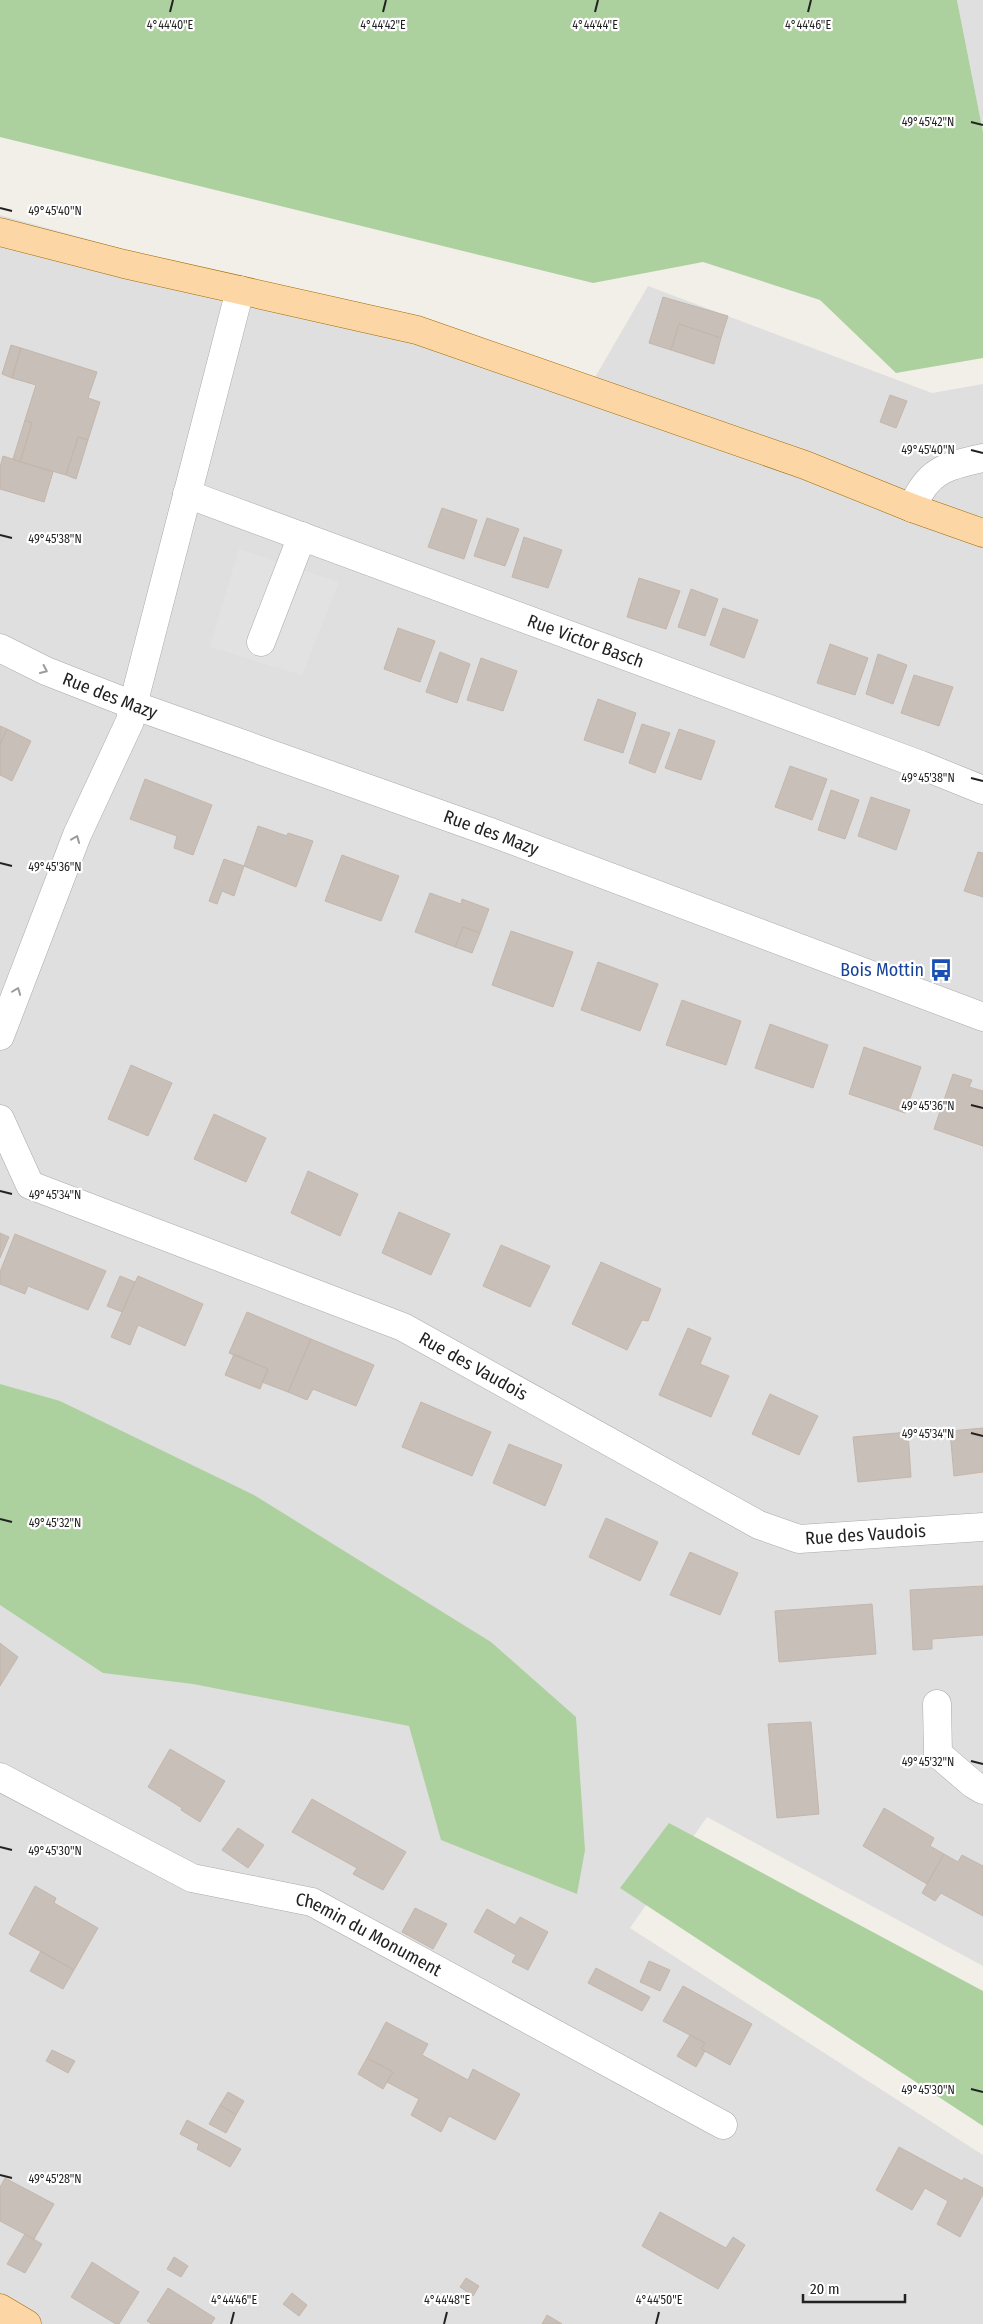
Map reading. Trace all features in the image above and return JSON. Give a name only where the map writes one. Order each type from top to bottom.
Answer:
[{"type":"main road","points":[[0,232],[240,290],[417,330],[805,465],[912,508],[983,533]]},
{"type":"main road","points":[[0,2308],[27,2324]]},
{"type":"street","points":[[0,1036],[77,835],[130,721],[132,705],[240,290]]},
{"type":"street","points":[[912,508],[920,488],[937,472],[983,458]]},
{"type":"street","name":"Rue Victor Basch","points":[[187,494],[902,758],[983,790]]},
{"type":"street","points":[[261,642],[302,536]]},
{"type":"street","name":"Rue des Mazy","points":[[0,648],[46,671],[132,705],[492,833],[983,1017]]},
{"type":"street","name":"Rue des Vaudois","points":[[0,1119],[30,1185],[403,1327],[759,1526],[799,1539],[983,1527]]},
{"type":"street","points":[[937,1704],[938,1754],[973,1784],[983,1790]]},
{"type":"street","name":"Chemin du Monument","points":[[0,1777],[192,1878],[312,1902],[723,2125]]},
{"type":"shaded area","points":[[957,0],[983,0],[983,132]]},
{"type":"shaded area","points":[[0,215],[594,379],[648,286],[932,393],[983,384],[983,1966],[707,1817],[630,1928],[983,2155],[983,2324],[0,2324]]},
{"type":"shaded area","points":[[239,549],[339,582],[302,675],[210,647]]},
{"type":"green space","points":[[0,0],[957,0],[983,132],[983,358],[896,373],[820,300],[703,262],[593,283],[0,137]]},
{"type":"green space","points":[[0,1384],[60,1401],[254,1495],[491,1642],[576,1717],[585,1850],[577,1894],[441,1840],[409,1726],[193,1684],[103,1673],[0,1605]]},
{"type":"green space","points":[[669,1823],[983,1991],[983,2126],[620,1888]]},
{"type":"building","points":[[663,297],[728,316],[721,338],[679,324],[671,350],[649,343]]},
{"type":"building","points":[[679,324],[721,338],[714,364],[671,350]]},
{"type":"building","points":[[11,345],[21,348],[12,378],[2,374]]},
{"type":"building","points":[[21,348],[97,372],[88,398],[100,402],[88,440],[78,437],[66,475],[20,462],[32,423],[25,420],[36,385],[12,378]]},
{"type":"building","points":[[890,395],[907,401],[896,428],[880,422]]},
{"type":"building","points":[[25,420],[32,423],[20,462],[13,459]]},
{"type":"building","points":[[78,437],[88,440],[76,479],[66,475]]},
{"type":"building","points":[[3,456],[53,472],[44,502],[0,489],[0,467]]},
{"type":"building","points":[[442,508],[477,520],[464,559],[428,547]]},
{"type":"building","points":[[487,518],[519,529],[505,566],[474,556]]},
{"type":"building","points":[[524,537],[562,550],[548,588],[512,577]]},
{"type":"building","points":[[639,578],[680,591],[666,629],[627,617]]},
{"type":"building","points":[[691,589],[718,599],[705,636],[678,627]]},
{"type":"building","points":[[723,608],[758,620],[744,658],[710,645]]},
{"type":"building","points":[[398,628],[435,641],[420,682],[384,669]]},
{"type":"building","points":[[830,644],[868,658],[855,695],[817,683]]},
{"type":"building","points":[[440,652],[470,664],[457,703],[426,692]]},
{"type":"building","points":[[878,654],[907,665],[893,704],[866,694]]},
{"type":"building","points":[[481,658],[517,671],[503,711],[467,700]]},
{"type":"building","points":[[914,675],[953,687],[939,726],[901,713]]},
{"type":"building","points":[[598,699],[636,713],[623,753],[584,740]]},
{"type":"building","points":[[642,724],[670,733],[655,773],[629,763]]},
{"type":"building","points":[[0,726],[7,729],[0,745]]},
{"type":"building","points":[[7,729],[31,741],[12,781],[0,775],[0,745]]},
{"type":"building","points":[[679,729],[715,741],[701,780],[665,768]]},
{"type":"building","points":[[790,766],[827,779],[812,820],[775,807]]},
{"type":"building","points":[[145,779],[212,805],[193,855],[174,848],[177,836],[130,819]]},
{"type":"building","points":[[831,790],[859,800],[845,839],[818,830]]},
{"type":"building","points":[[871,797],[910,810],[896,850],[858,836]]},
{"type":"building","points":[[258,826],[287,836],[288,833],[313,841],[296,887],[244,866]]},
{"type":"building","points":[[978,852],[983,853],[983,897],[964,891]]},
{"type":"building","points":[[342,855],[399,876],[381,921],[325,901]]},
{"type":"building","points":[[224,859],[244,866],[234,896],[222,891],[217,904],[209,901]]},
{"type":"building","points":[[430,893],[461,904],[462,899],[489,909],[480,933],[463,927],[455,947],[415,932]]},
{"type":"building","points":[[463,927],[480,933],[472,953],[455,947]]},
{"type":"building","points":[[511,931],[573,952],[553,1007],[492,985]]},
{"type":"building","points":[[598,962],[658,984],[640,1031],[581,1010]]},
{"type":"building","points":[[682,1000],[741,1021],[726,1065],[666,1045]]},
{"type":"building","points":[[770,1024],[828,1045],[813,1088],[755,1068]]},
{"type":"building","points":[[864,1047],[921,1067],[905,1113],[849,1094]]},
{"type":"building","points":[[131,1065],[172,1083],[148,1136],[108,1119]]},
{"type":"building","points":[[953,1074],[972,1080],[969,1087],[983,1091],[983,1146],[934,1129]]},
{"type":"building","points":[[214,1114],[266,1138],[246,1182],[194,1159]]},
{"type":"building","points":[[308,1171],[358,1194],[340,1236],[291,1213]]},
{"type":"building","points":[[399,1212],[450,1234],[431,1275],[382,1253]]},
{"type":"building","points":[[0,1233],[9,1237],[0,1258]]},
{"type":"building","points":[[15,1234],[106,1271],[88,1310],[28,1286],[25,1294],[0,1284],[0,1272]]},
{"type":"building","points":[[501,1245],[550,1266],[530,1307],[483,1286]]},
{"type":"building","points":[[601,1262],[661,1289],[648,1321],[642,1320],[627,1350],[572,1324]]},
{"type":"building","points":[[120,1276],[135,1282],[122,1312],[107,1306]]},
{"type":"building","points":[[138,1276],[203,1304],[185,1346],[138,1325],[130,1345],[111,1337]]},
{"type":"building","points":[[247,1312],[311,1339],[288,1392],[262,1382],[268,1369],[229,1353]]},
{"type":"building","points":[[688,1328],[711,1338],[700,1364],[729,1376],[711,1417],[659,1395]]},
{"type":"building","points":[[311,1339],[374,1365],[356,1406],[313,1389],[307,1400],[288,1392]]},
{"type":"building","points":[[234,1354],[268,1369],[260,1389],[225,1375]]},
{"type":"building","points":[[770,1394],[818,1416],[799,1455],[752,1434]]},
{"type":"building","points":[[421,1402],[491,1432],[472,1476],[402,1447]]},
{"type":"building","points":[[983,1428],[983,1472],[954,1476],[950,1431]]},
{"type":"building","points":[[908,1432],[911,1477],[858,1482],[853,1437]]},
{"type":"building","points":[[509,1444],[562,1465],[545,1506],[493,1483]]},
{"type":"building","points":[[606,1518],[658,1542],[640,1581],[589,1557]]},
{"type":"building","points":[[690,1552],[738,1573],[720,1615],[670,1595]]},
{"type":"building","points":[[983,1586],[983,1635],[932,1639],[932,1649],[913,1650],[910,1590]]},
{"type":"building","points":[[872,1604],[876,1654],[779,1662],[775,1611]]},
{"type":"building","points":[[0,1643],[18,1657],[0,1686]]},
{"type":"building","points":[[811,1722],[819,1814],[777,1818],[768,1724]]},
{"type":"building","points":[[170,1749],[225,1781],[200,1822],[181,1810],[182,1808],[148,1787]]},
{"type":"building","points":[[312,1799],[406,1852],[383,1890],[353,1874],[357,1868],[292,1832]]},
{"type":"building","points":[[884,1808],[934,1838],[930,1846],[944,1854],[927,1884],[863,1846]]},
{"type":"building","points":[[238,1828],[264,1845],[248,1868],[222,1850]]},
{"type":"building","points":[[944,1854],[958,1862],[962,1855],[983,1866],[983,1916],[941,1893],[935,1901],[922,1893]]},
{"type":"building","points":[[35,1886],[56,1898],[54,1903],[98,1928],[74,1970],[9,1934]]},
{"type":"building","points":[[415,1908],[447,1924],[433,1949],[402,1932]]},
{"type":"building","points":[[487,1909],[515,1925],[520,1917],[548,1932],[528,1970],[512,1962],[516,1955],[474,1932]]},
{"type":"building","points":[[41,1951],[74,1970],[63,1989],[30,1971]]},
{"type":"building","points":[[649,1961],[670,1970],[660,1991],[640,1982]]},
{"type":"building","points":[[596,1968],[650,1997],[642,2011],[588,1983]]},
{"type":"building","points":[[683,1986],[752,2024],[730,2065],[701,2049],[705,2043],[663,2021]]},
{"type":"building","points":[[386,2022],[428,2044],[422,2055],[468,2080],[473,2069],[520,2094],[495,2140],[449,2116],[441,2132],[411,2115],[419,2099],[387,2082],[393,2072],[367,2058]]},
{"type":"building","points":[[690,2035],[705,2043],[701,2049],[705,2051],[696,2067],[677,2056]]},
{"type":"building","points":[[52,2050],[75,2061],[68,2073],[46,2061]]},
{"type":"building","points":[[367,2058],[393,2072],[383,2089],[358,2074]]},
{"type":"building","points":[[228,2092],[244,2101],[236,2115],[220,2105]]},
{"type":"building","points":[[220,2105],[236,2115],[226,2133],[209,2124]]},
{"type":"building","points":[[187,2120],[241,2149],[230,2167],[197,2149],[199,2144],[180,2134]]},
{"type":"building","points":[[899,2147],[962,2181],[964,2178],[983,2188],[983,2194],[960,2237],[937,2224],[948,2201],[925,2188],[912,2210],[876,2190]]},
{"type":"building","points":[[5,2178],[54,2204],[34,2239],[0,2221],[0,2187]]},
{"type":"building","points":[[660,2212],[726,2248],[733,2237],[745,2245],[718,2289],[642,2246]]},
{"type":"building","points":[[25,2234],[42,2244],[25,2273],[7,2264]]},
{"type":"building","points":[[174,2257],[188,2266],[181,2277],[167,2269]]},
{"type":"building","points":[[92,2262],[139,2292],[119,2324],[71,2297]]},
{"type":"building","points":[[466,2278],[479,2286],[473,2296],[460,2287]]},
{"type":"building","points":[[168,2288],[215,2318],[211,2324],[152,2324],[147,2321]]},
{"type":"building","points":[[292,2293],[307,2305],[299,2316],[283,2304]]},
{"type":"building","points":[[547,2315],[562,2324],[542,2324]]},
{"type":"place","name":"Bois Mottin","points":[[941,970]]}]
